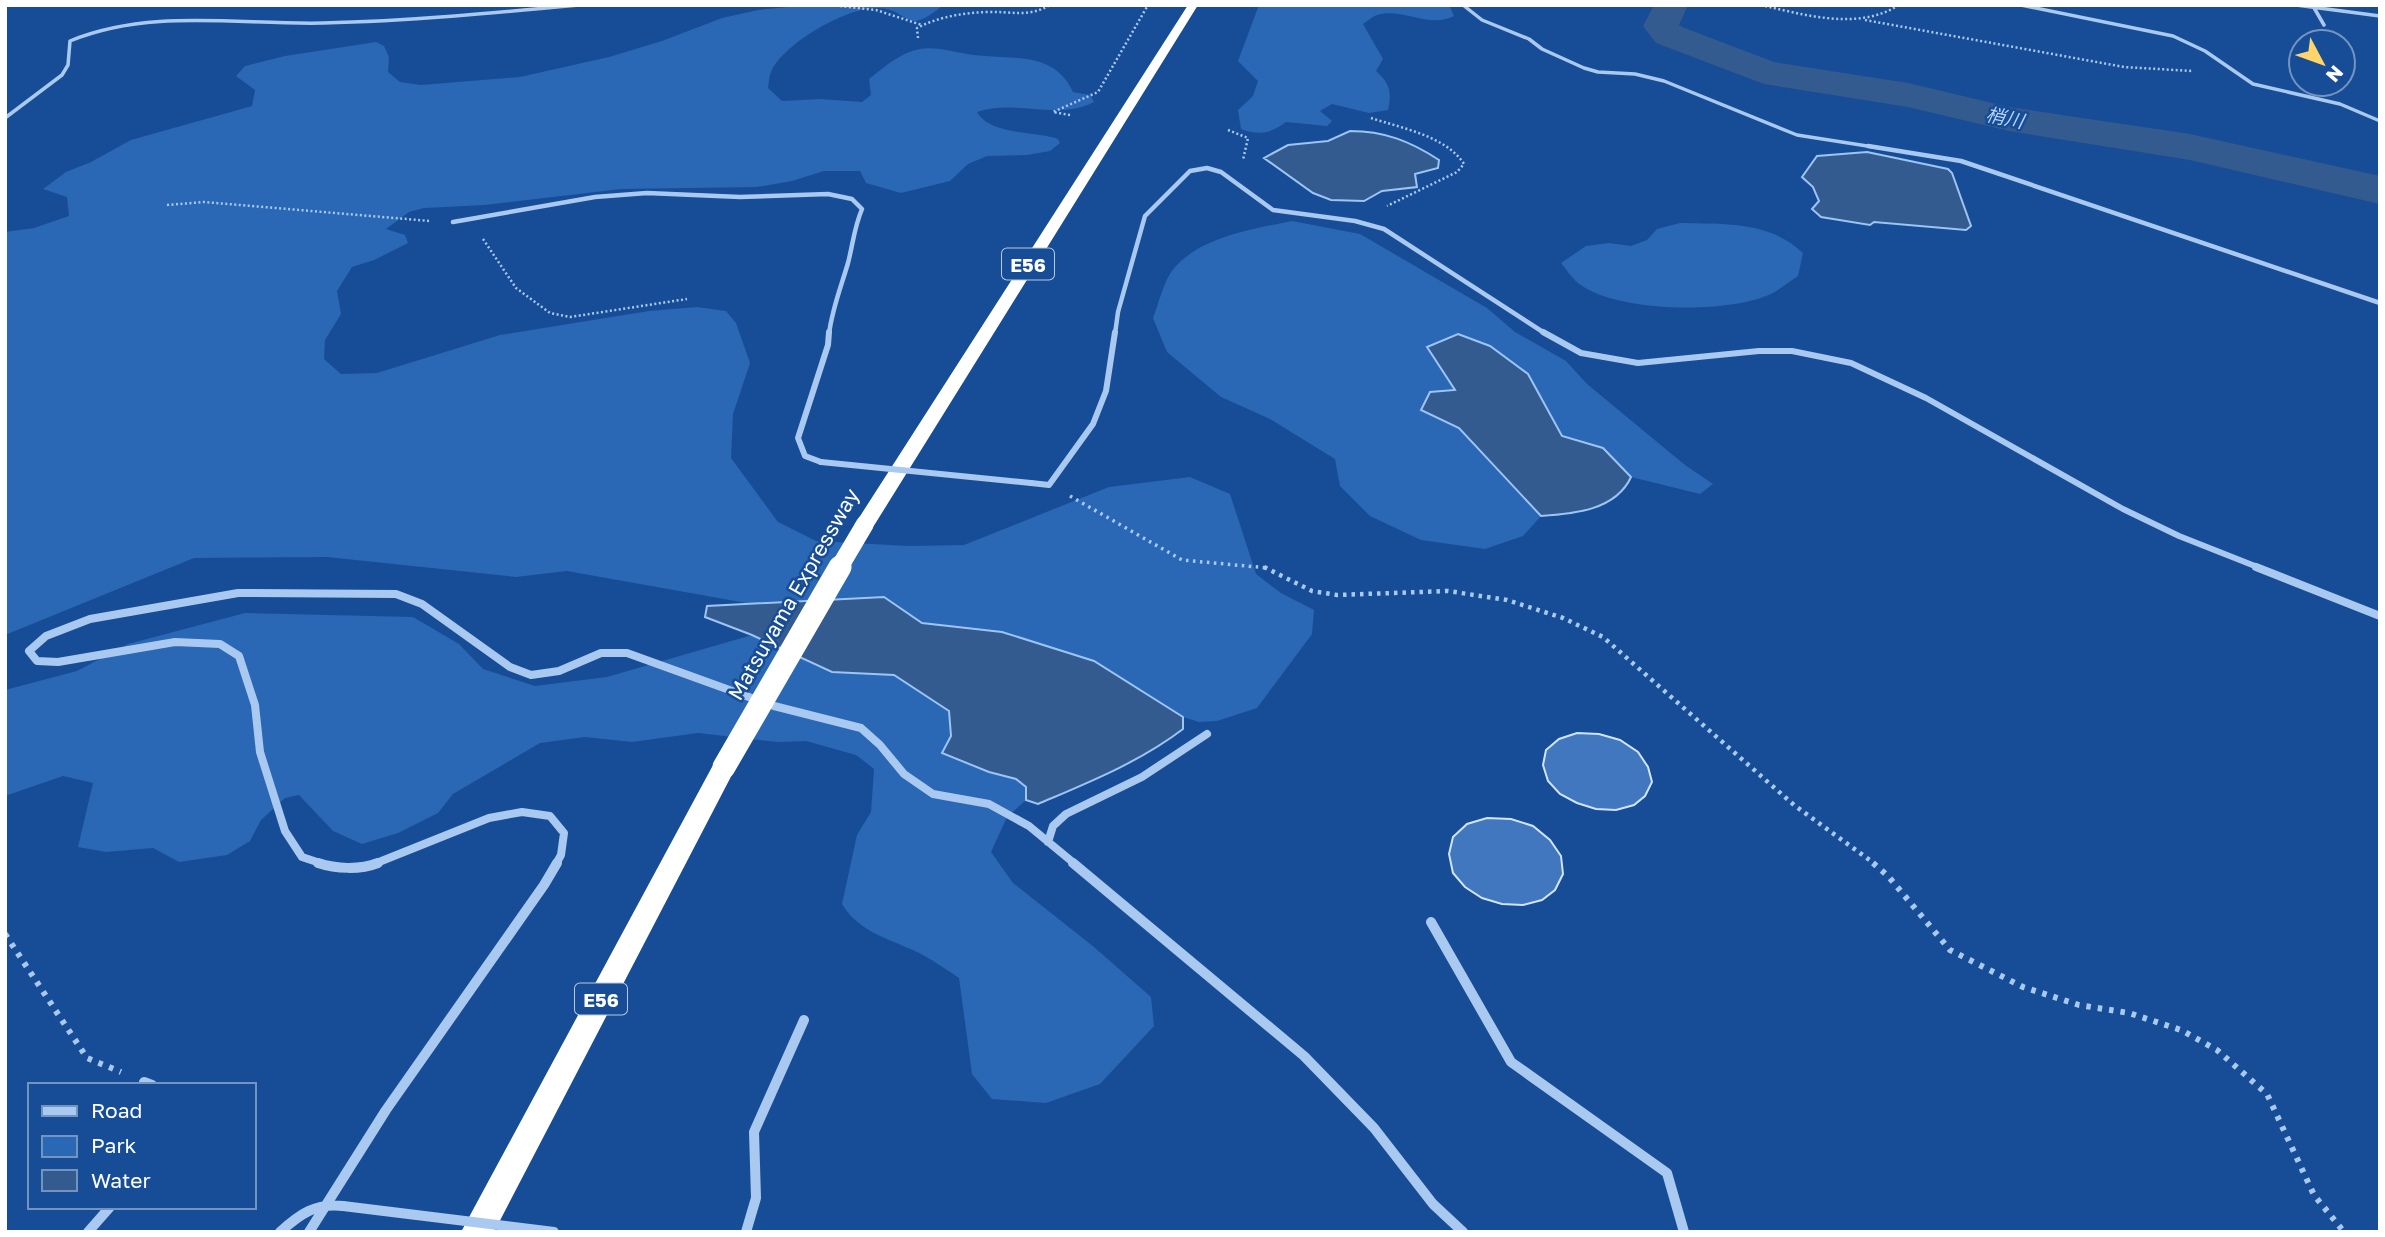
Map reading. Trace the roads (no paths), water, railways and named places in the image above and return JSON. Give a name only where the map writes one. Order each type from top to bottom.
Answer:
[{"type":"highway","name":"Matsuyama Expressway","points":[[477,1232],[724,766],[865,524],[1193,5]]},
{"type":"street","points":[[5,118],[62,75],[68,65],[70,41],[97,31],[151,23],[324,23],[579,5]]},
{"type":"street","points":[[1463,5],[1482,20],[1529,38],[1542,49],[1584,68],[1664,81],[1809,139],[1961,161],[2380,303]]},
{"type":"street","points":[[2021,5],[2173,36],[2205,51],[2262,88],[2340,104],[2380,121]]},
{"type":"street","points":[[2297,5],[2380,16]]},
{"type":"street","points":[[2313,6],[2324,25]]},
{"type":"street","points":[[453,222],[595,197],[647,193],[740,197],[841,195],[859,204],[862,209],[852,234],[849,262],[831,314],[828,345],[798,438],[806,456],[821,462],[1049,485],[1093,424],[1106,391],[1118,312],[1144,216],[1190,170],[1207,168],[1221,172],[1273,209],[1298,215],[1355,221],[1384,229],[1555,340],[1581,353],[1638,363],[1759,351],[1792,351],[1851,363],[1926,398],[2123,509],[2179,536],[2380,616]]},
{"type":"street","points":[[309,1232],[386,1110],[544,884],[561,855],[564,833],[550,817],[522,812],[489,818],[370,866],[333,868],[302,857],[285,831],[260,752],[255,705],[239,656],[220,643],[175,642],[58,662],[37,661],[29,651],[46,636],[90,619],[238,593],[396,594],[422,604],[510,667],[531,675],[559,670],[601,653],[626,653],[774,706],[861,728],[880,745],[904,774],[933,794],[989,804],[1029,826],[1304,1056],[1374,1128],[1433,1204],[1463,1232]]},
{"type":"street","points":[[1048,842],[1053,826],[1066,814],[1142,777],[1207,734]]},
{"type":"street","points":[[1431,922],[1511,1062],[1667,1173],[1684,1232]]},
{"type":"street","points":[[746,1232],[756,1198],[754,1132],[804,1020]]},
{"type":"street","points":[[280,1232],[304,1210],[326,1203],[554,1232]]},
{"type":"street","points":[[88,1232],[108,1209]]},
{"type":"water","points":[[1350,131],[1385,135],[1407,142],[1439,160],[1438,168],[1415,174],[1417,187],[1382,191],[1364,201],[1331,200],[1313,193],[1264,158],[1288,145],[1328,141]]},
{"type":"water","points":[[1867,152],[1948,169],[1952,173],[1971,226],[1966,230],[1874,222],[1870,225],[1821,217],[1812,209],[1819,201],[1813,187],[1802,177],[1817,156]]},
{"type":"water","points":[[1458,334],[1490,346],[1528,374],[1562,436],[1603,448],[1631,477],[1624,488],[1615,497],[1593,508],[1541,516],[1459,428],[1421,410],[1430,392],[1455,390],[1427,347]]},
{"type":"water","points":[[884,597],[922,623],[1002,632],[1094,661],[1183,717],[1183,729],[1131,762],[1038,804],[1026,800],[1026,787],[1016,779],[989,772],[942,753],[951,736],[949,711],[894,675],[832,672],[752,635],[705,617],[707,606]]},
{"type":"waterway","name":"梢川","points":[[1671,5],[1661,26],[1669,35],[1764,72],[1908,95],[2009,119],[2190,147],[2380,190]]}]
